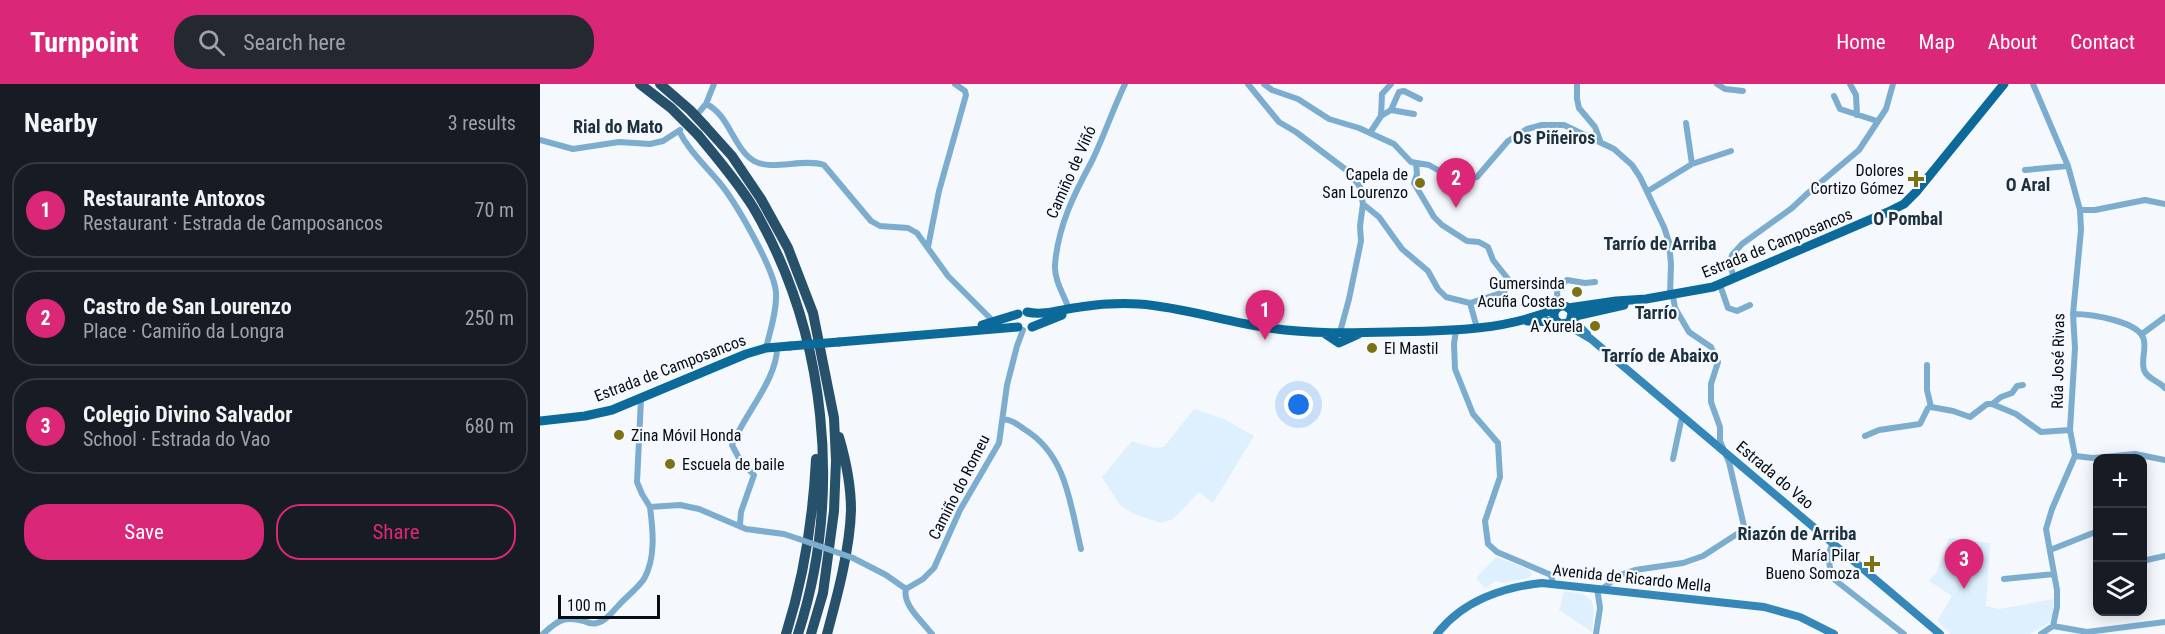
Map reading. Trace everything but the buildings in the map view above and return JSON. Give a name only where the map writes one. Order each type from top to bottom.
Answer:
[{"type":"highway","points":[[640,84],[732,156],[761,199],[788,248],[813,314],[834,418],[847,466],[851,511],[842,577],[827,634]]},
{"type":"highway","points":[[660,84],[690,110],[752,206],[778,257],[798,307],[817,393],[823,456],[823,507],[813,578],[798,634]]},
{"type":"highway","points":[[786,634],[806,558],[814,497],[817,454],[814,403],[817,393]]},
{"type":"highway","points":[[811,634],[823,593],[834,511],[836,460],[834,418]]},
{"type":"main road","name":"Estrada de Camposancos","points":[[954,332],[1022,313],[1036,314],[1125,304],[1154,305],[1268,328],[1323,332],[1339,338],[1361,333],[1477,328],[1564,315],[1616,301],[1671,296],[1720,285],[1904,204],[1928,180],[2004,84]]},
{"type":"main road","name":"Estrada de Camposancos","points":[[1522,321],[1564,315],[1586,315],[1646,299]]},
{"type":"main road","name":"Estrada de Camposancos","points":[[540,421],[603,412],[641,399],[722,362],[772,348],[1024,328],[1070,312],[1099,306]]},
{"type":"main road","points":[[1022,313],[1034,318],[1024,328],[1015,322],[1022,313]]},
{"type":"street","points":[[699,111],[706,104],[714,84]]},
{"type":"street","points":[[928,247],[936,202],[966,95],[962,88],[955,84]]},
{"type":"street","name":"Camiño de Viñó","points":[[1069,309],[1055,266],[1059,235],[1072,198],[1125,84]]},
{"type":"street","points":[[1248,84],[1279,122],[1349,172],[1360,187],[1364,204],[1360,226],[1361,241],[1339,338]]},
{"type":"street","points":[[1264,84],[1272,90],[1298,99],[1329,119],[1394,144],[1403,155],[1416,164],[1429,165],[1460,180],[1477,177],[1508,141],[1518,133],[1542,125],[1564,125],[1614,149],[1628,160],[1640,177],[1669,242],[1671,296],[1675,308],[1689,332],[1711,347],[1718,362],[1711,384],[1711,402],[1720,427],[1720,441],[1726,453],[1745,524],[1740,532],[1703,556],[1683,563],[1635,570],[1620,575],[1599,589],[1600,613],[1596,634]]},
{"type":"street","points":[[1381,116],[1382,94],[1391,84]]},
{"type":"street","points":[[1577,84],[1579,108],[1595,127],[1602,144]]},
{"type":"street","points":[[1717,84],[1725,89],[1743,91]]},
{"type":"street","points":[[1850,84],[1856,95],[1857,115]]},
{"type":"street","points":[[1734,279],[1730,259],[1737,249],[1792,208],[1859,150],[1886,109],[1893,84]]},
{"type":"street","name":"Rúa José Rivas","points":[[2033,84],[2068,166],[2080,210],[2081,231],[2073,314],[2075,348],[2070,430],[2075,456]]},
{"type":"street","points":[[1370,133],[1381,116],[1390,110],[1399,92],[1404,91],[1420,99]]},
{"type":"street","points":[[1834,96],[1840,109],[1877,121]]},
{"type":"street","points":[[706,104],[717,112],[746,154],[754,161],[763,164],[824,165],[871,221],[880,226],[913,230],[948,276],[992,320]]},
{"type":"street","points":[[1390,110],[1414,114]]},
{"type":"street","points":[[1686,123],[1692,164]]},
{"type":"street","points":[[540,140],[562,148],[578,149],[618,142],[654,144],[680,130],[688,148],[731,199],[773,278],[776,302],[772,348],[777,356],[766,384],[742,423],[732,445],[741,462],[754,475],[741,512],[740,524]]},
{"type":"street","points":[[1648,191],[1692,164],[1731,151]]},
{"type":"street","points":[[1364,204],[1379,217],[1411,258],[1428,272],[1438,289],[1446,297],[1470,303],[1504,292],[1508,279],[1493,260],[1488,247],[1479,242],[1467,241],[1434,217],[1414,183],[1417,174],[1416,164]]},
{"type":"street","points":[[2025,170],[2068,166]]},
{"type":"street","points":[[2080,210],[2095,210],[2145,200],[2165,204]]},
{"type":"street","points":[[1564,315],[1557,293],[1562,283],[1567,280],[1595,282]]},
{"type":"street","points":[[1720,285],[1728,309],[1737,311],[1750,305]]},
{"type":"street","points":[[1470,303],[1477,328]]},
{"type":"street","points":[[2073,314],[2098,317],[2133,326],[2142,334],[2144,340],[2143,368],[2148,376],[2165,388]]},
{"type":"street","name":"Estrada do Vao","points":[[1564,315],[1580,326],[1591,339]]},
{"type":"street","name":"Estrada do Vao","points":[[1564,315],[1940,634]]},
{"type":"street","points":[[1580,326],[1586,315]]},
{"type":"street","points":[[2142,334],[2165,317]]},
{"type":"street","name":"Camiño do Romeu","points":[[906,590],[923,579],[934,568],[960,510],[996,450],[1010,375],[1024,328]]},
{"type":"street","points":[[1456,330],[1455,369],[1473,414],[1495,437],[1499,449],[1500,477],[1485,521],[1488,544],[1497,552],[1551,575],[1553,584]]},
{"type":"street","points":[[1927,365],[1927,390],[1931,407]]},
{"type":"street","points":[[1992,404],[2012,393],[2017,386],[2023,385]]},
{"type":"street","points":[[543,634],[559,621],[568,618],[599,623],[639,585],[646,574],[654,528],[650,507],[637,482],[641,399]]},
{"type":"street","points":[[1931,407],[1970,417],[1987,404],[1992,404],[2016,414],[2041,432],[2070,430]]},
{"type":"street","points":[[1866,436],[1886,428],[1915,426],[1923,420],[1928,408],[1931,407]]},
{"type":"street","points":[[1673,459],[1681,421],[1684,418]]},
{"type":"street","points":[[1003,419],[1011,420],[1030,432],[1053,454],[1064,480],[1081,549]]},
{"type":"street","points":[[2053,626],[2057,607],[2046,529],[2075,456],[2093,458],[2135,454],[2165,460]]},
{"type":"street","points":[[650,507],[680,505],[699,508],[752,530],[784,534],[852,558],[886,575],[906,590],[904,594],[909,605],[932,634]]},
{"type":"street","points":[[2050,550],[2093,533]]},
{"type":"street","points":[[1833,544],[1830,548],[1830,572],[1835,580],[1904,634]]},
{"type":"street","points":[[2147,560],[2165,556]]},
{"type":"street","points":[[2004,579],[2054,574]]},
{"type":"street","name":"Avenida de Ricardo Mella","points":[[1437,634],[1452,618],[1492,594],[1527,585],[1553,584],[1771,609],[1811,622],[1834,634]]},
{"type":"street","points":[[2041,634],[2053,626],[2087,632],[2165,622]]},
{"type":"shaded area","points":[[1194,409],[1224,419],[1254,436],[1213,503],[1199,492],[1173,519],[1160,523],[1132,513],[1120,505],[1102,477],[1132,441],[1154,448],[1164,447]]},
{"type":"shaded area","points":[[1949,538],[1990,543],[1986,606],[1999,609],[2053,599],[2053,614],[2049,623],[2030,634],[1951,634],[1937,621],[1952,596],[1929,581],[1937,572]]},
{"type":"shaded area","points":[[1496,557],[1528,569],[1532,575],[1504,583],[1496,581],[1485,588],[1477,577]]},
{"type":"shaded area","points":[[1564,591],[1583,594],[1592,601],[1594,610],[1592,632],[1559,610]]},
{"type":"place","name":"Dolores Cortizo Gómez","points":[[1916,179]]},
{"type":"place","name":"Capela de San Lourenzo","points":[[1420,183]]},
{"type":"place","name":"Castro de San Lourenzo","points":[[1456,208]]},
{"type":"place","name":"Gumersinda Acuña Costas","points":[[1577,292]]},
{"type":"place","name":"A Xurela","points":[[1595,326]]},
{"type":"place","name":"Restaurante Antoxos","points":[[1265,340]]},
{"type":"place","name":"El Mastil","points":[[1372,348]]},
{"type":"place","name":"Zina Móvil Honda","points":[[619,435]]},
{"type":"place","name":"Escuela de baile","points":[[670,464]]},
{"type":"place","name":"María Pilar Bueno Somoza","points":[[1872,564]]},
{"type":"place","name":"Colegio Divino Salvador","points":[[1964,589]]},
{"type":"district","name":"Rial do Mato","points":[[618,126]]},
{"type":"district","name":"Os Piñeiros","points":[[1554,137]]},
{"type":"district","name":"O Aral","points":[[2028,184]]},
{"type":"district","name":"O Pombal","points":[[1908,218]]},
{"type":"district","name":"Tarrío de Arriba","points":[[1660,243]]},
{"type":"district","name":"Tarrío","points":[[1656,312]]},
{"type":"district","name":"Tarrío de Abaixo","points":[[1660,355]]},
{"type":"district","name":"Riazón de Arriba","points":[[1797,533]]}]
